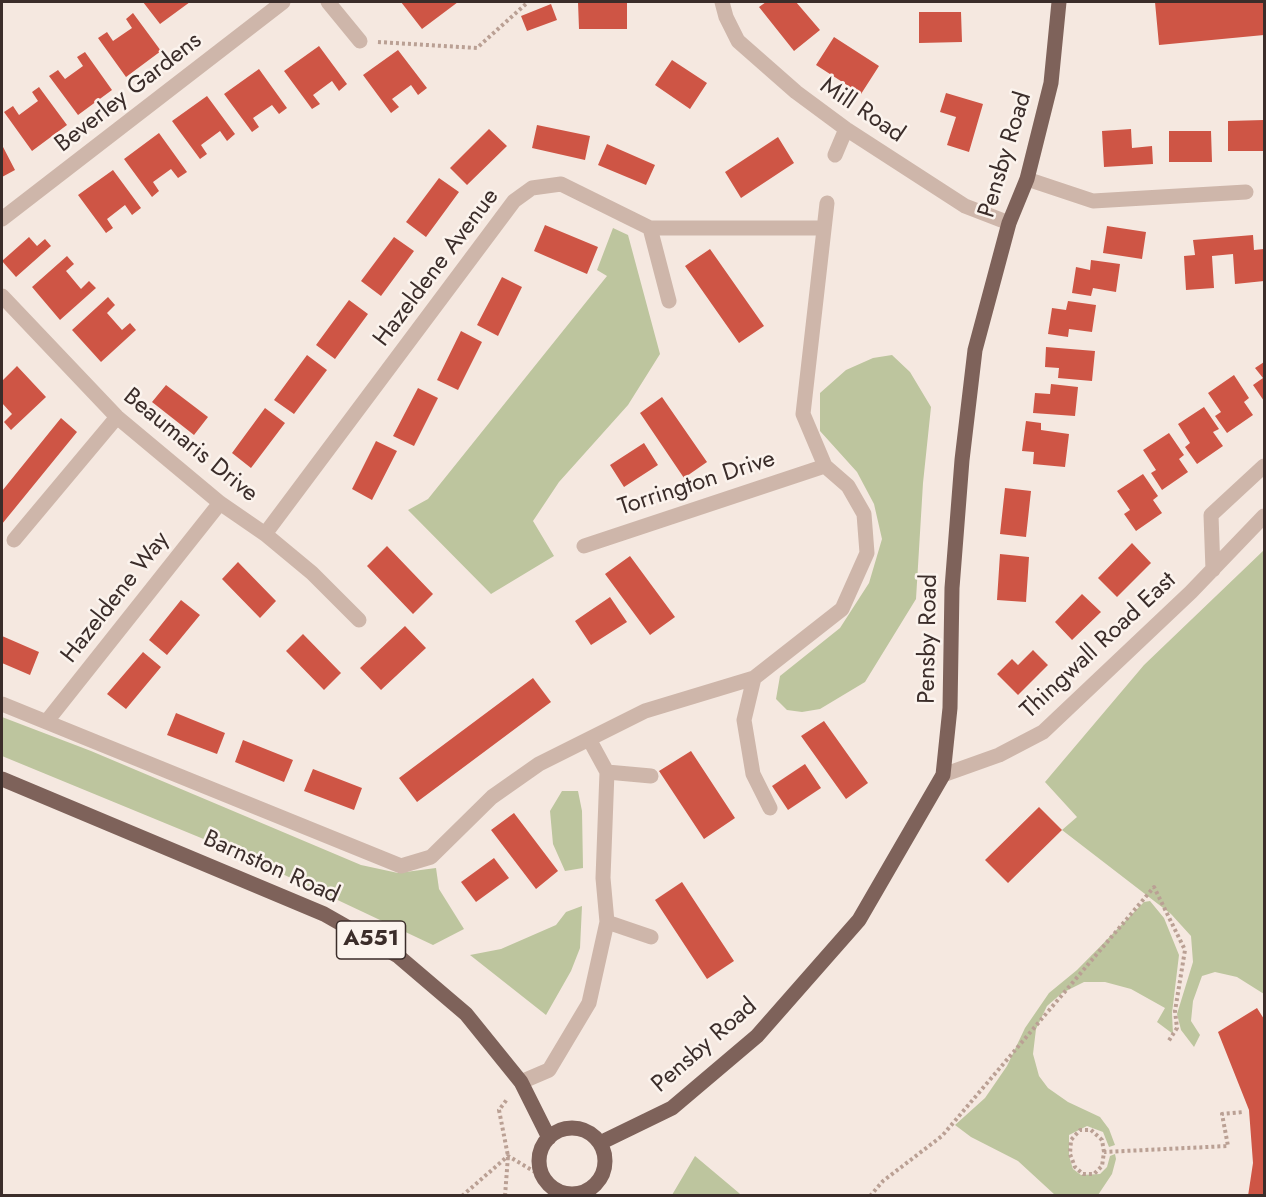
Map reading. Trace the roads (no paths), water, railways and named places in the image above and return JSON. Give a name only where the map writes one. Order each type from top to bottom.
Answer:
[{"type":"main road","name":"Pensby Road","points":[[600,1143],[672,1108],[757,1036],[859,920],[943,775],[951,708],[952,588],[962,460],[975,350],[1009,223],[1027,179],[1051,83],[1059,2]]},
{"type":"main road","name":"Barnston Road","points":[[2,779],[324,914],[398,956],[466,1014],[521,1082],[549,1138]]},
{"type":"main road","points":[[574,1128],[590,1134],[600,1143],[605,1160],[603,1172],[594,1186],[576,1195],[561,1193],[545,1181],[539,1169],[540,1153],[549,1138],[560,1131],[574,1128]]},
{"type":"street","name":"Beverley Gardens","points":[[2,219],[283,2]]},
{"type":"street","points":[[328,2],[360,40]]},
{"type":"street","name":"Mill Road","points":[[722,2],[726,17],[738,41],[796,92],[846,129],[965,206],[1009,223]]},
{"type":"street","points":[[835,155],[846,129]]},
{"type":"street","points":[[1027,179],[1093,201],[1246,192]]},
{"type":"street","name":"Hazeldene Avenue","points":[[265,534],[514,201],[532,188],[561,184],[651,228],[823,228]]},
{"type":"street","points":[[2,704],[401,866],[431,857],[492,797],[539,764],[645,711],[754,678],[843,609],[867,553],[864,514],[848,486],[825,465],[803,414],[827,203]]},
{"type":"street","points":[[651,228],[669,301]]},
{"type":"street","name":"Beaumaris Drive","points":[[2,296],[117,417],[220,502],[265,534],[312,573],[359,620]]},
{"type":"street","points":[[14,540],[117,417]]},
{"type":"street","name":"Torrington Drive","points":[[584,546],[825,465]]},
{"type":"street","name":"Thingwall Road East","points":[[1213,570],[1211,515],[1264,466]]},
{"type":"street","name":"Hazeldene Way","points":[[47,721],[220,502]]},
{"type":"street","name":"Thingwall Road East","points":[[943,775],[999,755],[1043,732],[1213,570],[1264,516]]},
{"type":"street","points":[[754,678],[744,720],[753,774],[770,808]]},
{"type":"street","points":[[521,1082],[549,1070],[589,1003],[607,922],[603,878],[606,772],[590,739]]},
{"type":"street","points":[[606,772],[651,776]]},
{"type":"street","points":[[607,922],[651,937]]}]
